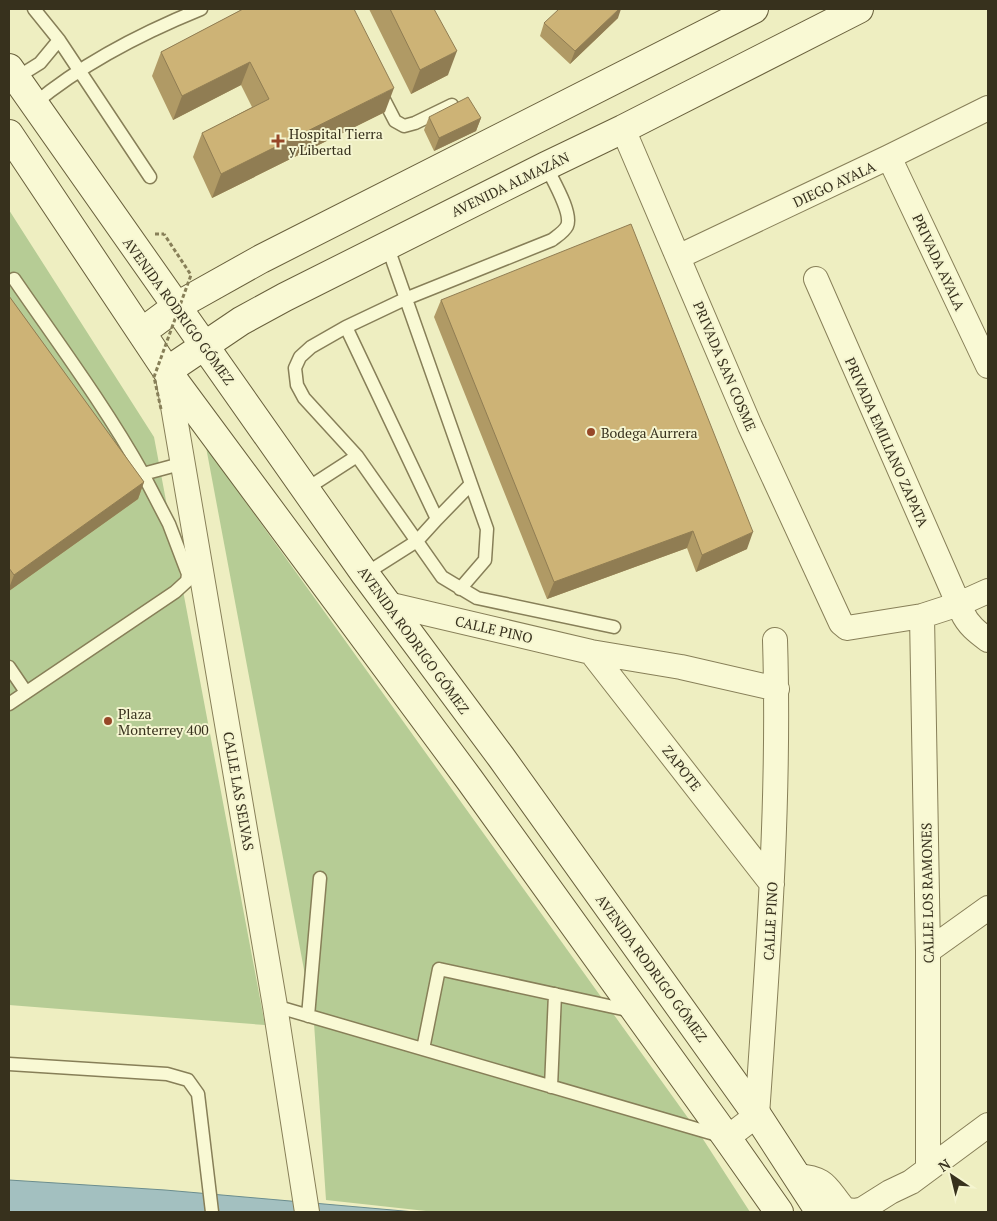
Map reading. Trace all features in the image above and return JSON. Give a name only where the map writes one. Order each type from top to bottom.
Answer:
[{"type":"main road","points":[[142,332],[177,306],[261,259],[754,9]]},
{"type":"main road","name":"AVENIDA ALMAZÁN","points":[[167,371],[241,321],[285,297],[859,9]]},
{"type":"main road","name":"AVENIDA RODRIGO GÓMEZ","points":[[12,73],[365,574],[512,773],[757,1115],[820,1212]]},
{"type":"main road","points":[[9,134],[167,371],[469,779],[779,1212]]},
{"type":"street","name":"DIEGO AYALA","points":[[678,257],[988,108]]},
{"type":"street","name":"PRIVADA SAN COSME","points":[[623,129],[750,426],[840,623],[847,628],[922,616]]},
{"type":"street","name":"PRIVADA AYALA","points":[[889,157],[988,366]]},
{"type":"street","name":"PRIVADA EMILIANO ZAPATA","points":[[816,279],[967,621],[988,640]]},
{"type":"street","name":"CALLE LAS SELVAS","points":[[167,371],[184,463],[195,578],[275,1006],[307,1212]]},
{"type":"street","points":[[922,616],[959,604],[988,591]]},
{"type":"street","name":"CALLE PINO","points":[[387,604],[591,652],[681,667],[776,689]]},
{"type":"street","name":"CALLE LOS RAMONES","points":[[919,1176],[928,951],[922,616]]},
{"type":"street","name":"CALLE PINO","points":[[757,1115],[772,884],[776,689],[775,640]]},
{"type":"street","name":"ZAPOTE","points":[[591,652],[772,884]]},
{"type":"street","points":[[928,951],[988,908]]},
{"type":"street","points":[[727,1138],[757,1115]]},
{"type":"street","points":[[796,1176],[820,1180],[843,1208],[849,1211],[863,1209],[919,1176],[988,1126]]},
{"type":"street","points":[[880,1212],[896,1200],[919,1176]]},
{"type":"lane","points":[[34,9],[80,70],[150,177]]},
{"type":"lane","points":[[34,104],[80,70],[157,27],[201,9]]},
{"type":"lane","points":[[12,73],[40,63],[59,40]]},
{"type":"lane","points":[[376,85],[395,121],[404,126],[415,123],[452,105]]},
{"type":"lane","points":[[546,166],[566,209],[568,218],[567,226],[560,234],[552,240],[405,299],[346,327],[311,347],[300,358],[295,368],[296,385],[304,398],[356,456],[442,577],[477,598],[614,627]]},
{"type":"lane","points":[[387,245],[487,530],[485,560],[460,589]]},
{"type":"lane","points":[[9,704],[195,578],[188,574],[177,542],[124,441],[14,280]]},
{"type":"lane","points":[[346,327],[437,519]]},
{"type":"lane","points":[[306,489],[356,456]]},
{"type":"lane","points":[[143,474],[184,463]]},
{"type":"lane","points":[[365,574],[417,541],[471,484]]},
{"type":"lane","points":[[9,667],[26,692]]},
{"type":"lane","points":[[308,1016],[320,878]]},
{"type":"lane","points":[[423,1049],[440,969],[637,1013]]},
{"type":"lane","points":[[551,1087],[555,994]]},
{"type":"lane","points":[[275,1006],[727,1138]]},
{"type":"lane","points":[[9,1064],[168,1074],[188,1080],[198,1094],[212,1212]]},
{"type":"path","points":[[161,409],[154,377],[191,275],[164,234]]},
{"type":"green space","name":"Plaza Monterrey 400","points":[[9,210],[154,437],[265,1025],[9,1005]]},
{"type":"green space","points":[[206,447],[701,1136],[750,1212],[435,1212],[326,1200],[314,1023]]},
{"type":"water","points":[[9,1180],[165,1190],[415,1212],[9,1212]]},
{"type":"building","points":[[243,9],[354,9],[394,88],[221,174],[202,133],[269,99],[250,62],[182,96],[161,52]]},
{"type":"building","points":[[390,9],[434,9],[457,51],[420,70]]},
{"type":"building","points":[[559,9],[619,9],[575,51],[544,23]]},
{"type":"building","points":[[468,97],[481,118],[439,138],[429,117]]},
{"type":"building","name":"Bodega Aurrera","points":[[631,224],[753,532],[702,555],[693,531],[554,582],[441,300]]},
{"type":"building","points":[[9,296],[144,482],[14,575],[9,568]]},
{"type":"place","name":"Hospital Tierra y Libertad","points":[[278,141]]},
{"type":"place","name":"Bodega Aurrera","points":[[591,432]]},
{"type":"place","name":"Plaza Monterrey 400","points":[[108,721]]}]
